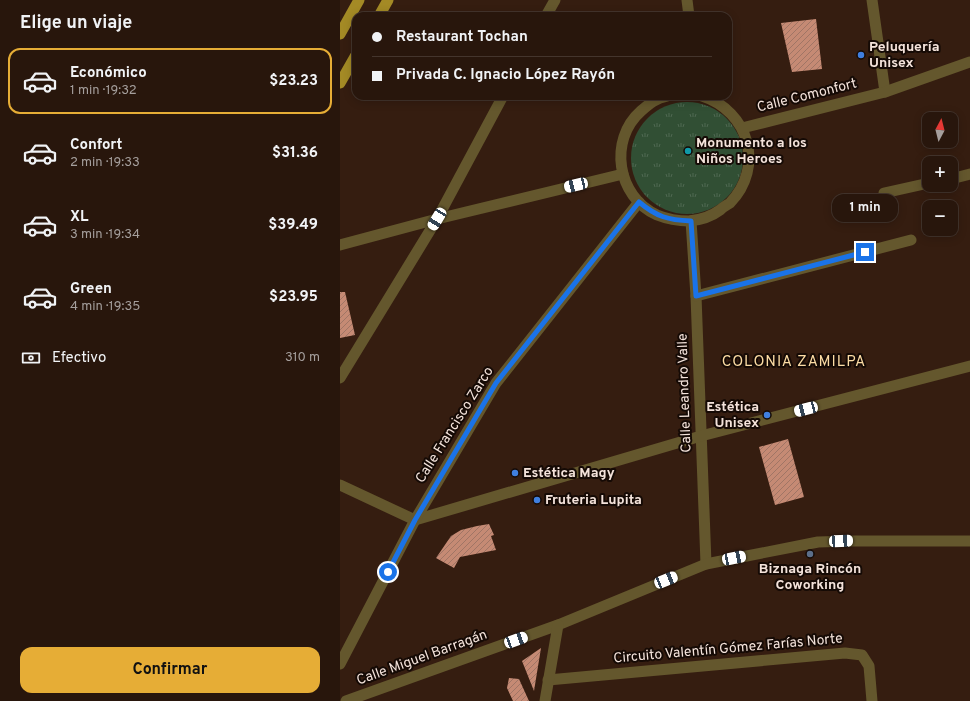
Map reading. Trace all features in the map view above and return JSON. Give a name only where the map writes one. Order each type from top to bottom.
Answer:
[{"type":"main road","points":[[352,12],[359,0]]},
{"type":"main road","points":[[381,12],[388,0]]},
{"type":"main road","points":[[340,34],[352,13]]},
{"type":"main road","points":[[340,83],[352,62]]},
{"type":"street","points":[[548,12],[554,0]]},
{"type":"street","points":[[687,0],[688,12]]},
{"type":"street","points":[[872,0],[885,92]]},
{"type":"street","name":"Calle Comonfort","points":[[742,128],[885,92],[970,62]]},
{"type":"street","points":[[340,378],[437,219],[501,100]]},
{"type":"street","points":[[657,100],[650,103],[635,117],[624,134],[621,149],[623,174],[630,191],[647,209],[657,215],[674,220],[691,221],[712,215],[730,203],[743,185],[748,167],[748,147],[742,128],[730,112],[714,100]]},
{"type":"street","points":[[340,245],[437,219],[623,174]]},
{"type":"street","points":[[958,177],[970,174]]},
{"type":"street","points":[[884,193],[922,185]]},
{"type":"street","name":"Calle Francisco Zarco","points":[[340,664],[415,520],[496,383],[639,202]]},
{"type":"street","name":"Calle Leandro Valle","points":[[691,221],[696,296],[706,564]]},
{"type":"street","points":[[696,296],[911,240]]},
{"type":"street","points":[[340,485],[415,520],[701,436],[970,366]]},
{"type":"street","name":"Calle Miguel Barragán","points":[[346,701],[558,624],[706,564],[818,542],[970,541]]},
{"type":"street","points":[[545,701],[558,624]]},
{"type":"street","name":"Circuito Valentín Gómez Farías Norte","points":[[548,680],[845,653],[862,655],[869,666],[872,701]]},
{"type":"green space","points":[[687,102],[698,103],[708,107],[718,112],[726,119],[733,127],[738,137],[742,147],[742,169],[738,179],[733,189],[726,197],[718,204],[708,209],[698,213],[687,214],[676,213],[666,209],[656,204],[648,197],[641,189],[636,179],[632,169],[631,158],[632,147],[636,137],[641,127],[648,119],[656,112],[666,107],[676,103]]},
{"type":"building","points":[[816,19],[822,69],[792,72],[781,23]]},
{"type":"building","points":[[340,292],[345,292],[355,335],[340,338]]},
{"type":"building","points":[[788,439],[804,497],[775,505],[759,447]]},
{"type":"building","points":[[489,524],[494,535],[491,536],[496,550],[460,557],[454,568],[436,558],[451,536],[461,530]]},
{"type":"building","points":[[541,648],[534,691],[522,661]]},
{"type":"building","points":[[509,678],[519,679],[529,701],[513,701],[507,688]]},
{"type":"place","name":"Peluquería Unisex","points":[[861,55]]},
{"type":"place","name":"Monumento a los Niños Heroes","points":[[688,151]]},
{"type":"place","name":"Estética Unisex","points":[[767,415]]},
{"type":"place","name":"Estética Magy","points":[[515,473]]},
{"type":"place","name":"Fruteria Lupita","points":[[537,500]]},
{"type":"place","name":"Biznaga Rincón Coworking","points":[[810,554]]},
{"type":"district","name":"COLONIA ZAMILPA","points":[[794,362]]},
{"type":"route","points":[[388,572],[415,520],[496,383],[639,202],[657,215],[674,220],[691,221],[696,296],[865,252]]}]
